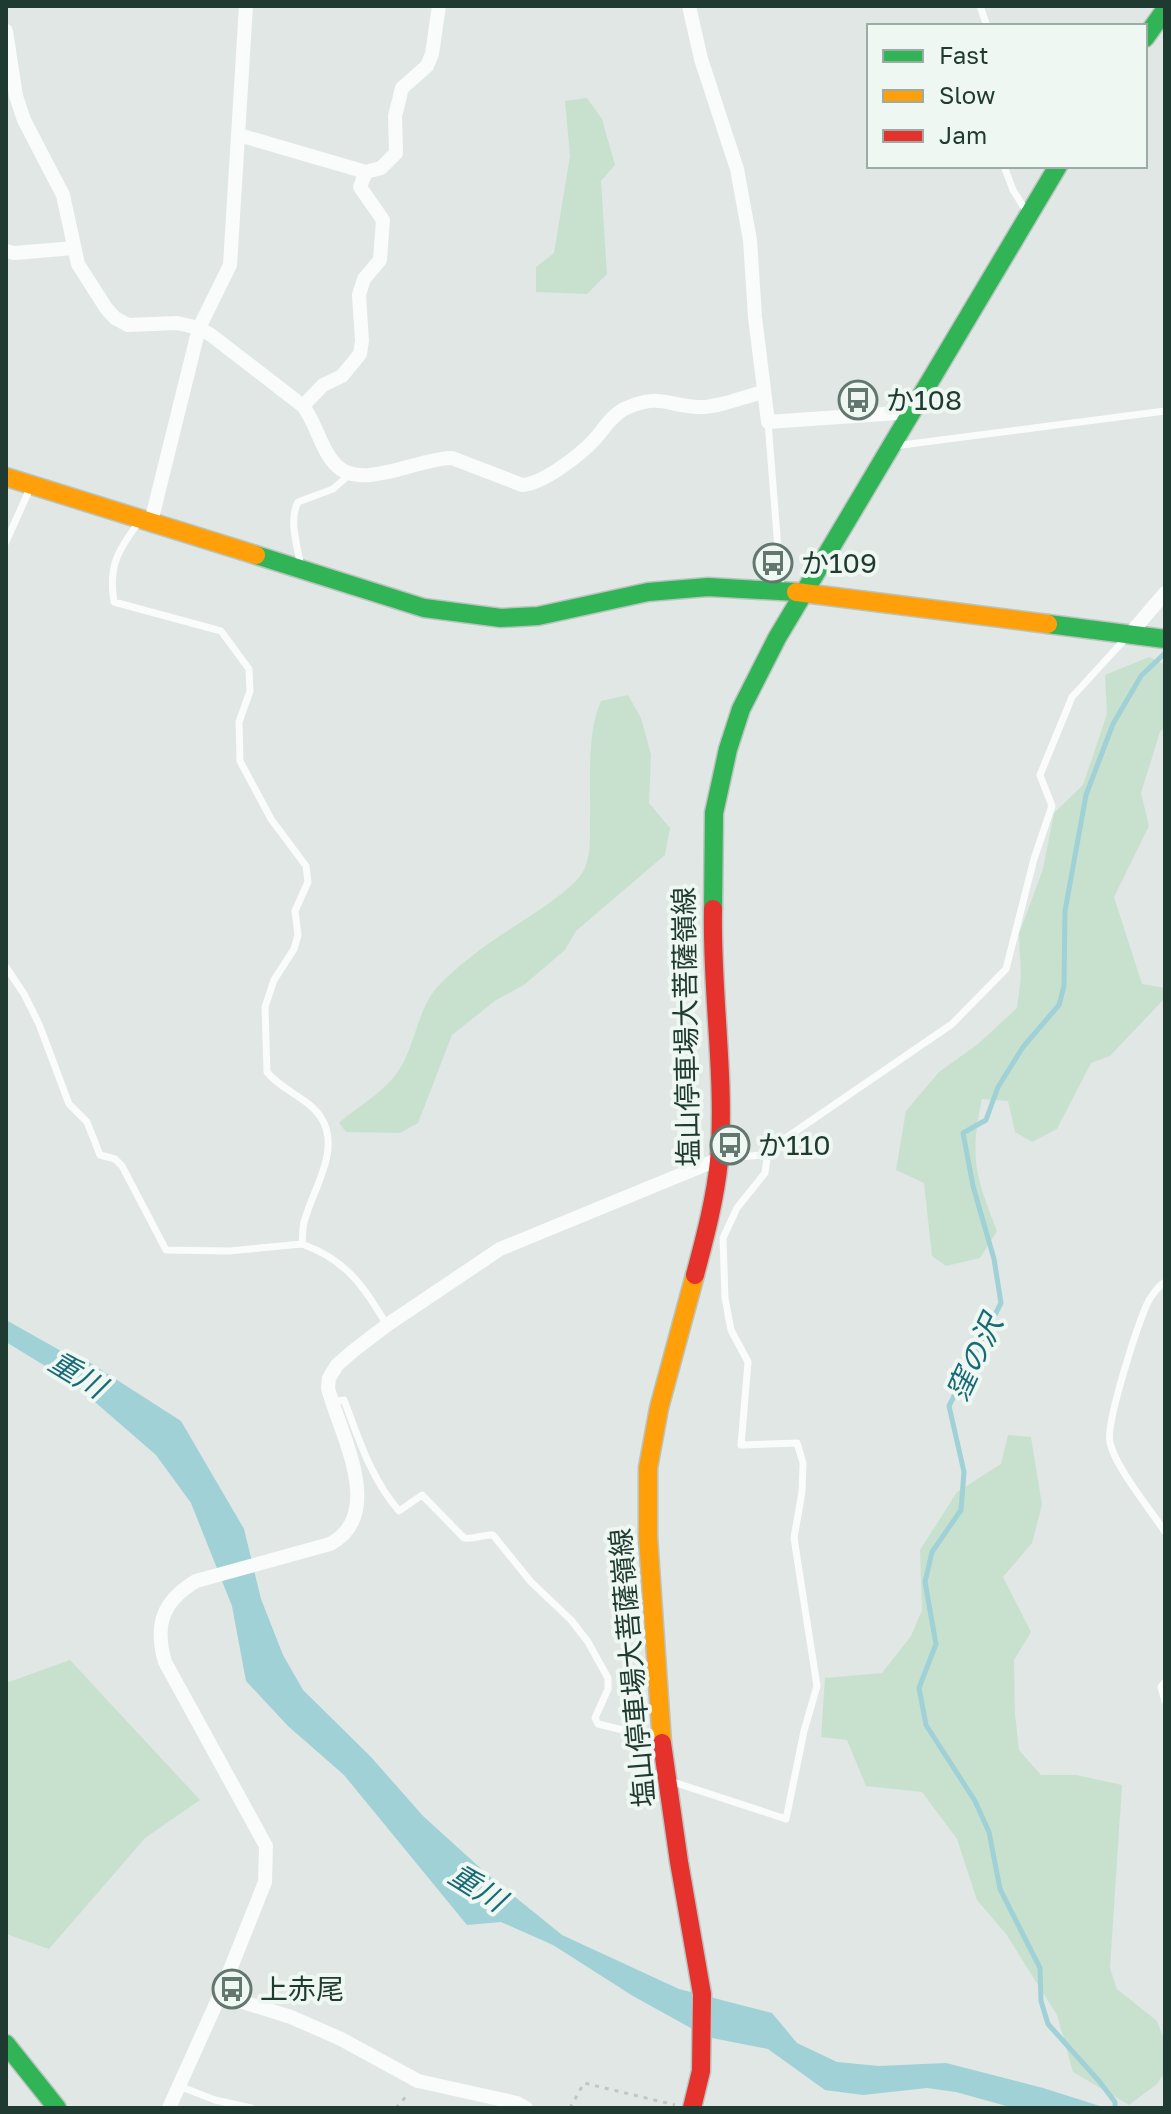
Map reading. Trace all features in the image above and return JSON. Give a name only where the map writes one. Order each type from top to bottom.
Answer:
[{"type":"main road","points":[[1147,35],[1165,10]]},
{"type":"main road","name":"塩山停車場大菩薩嶺線","points":[[690,2108],[701,2071],[702,1994],[666,1780],[649,1549],[648,1468],[659,1408],[711,1213],[719,1159],[719,1079],[712,946],[714,813],[728,749],[741,709],[802,593],[1057,168]]},
{"type":"main road","points":[[6,477],[424,608],[501,618],[538,616],[648,592],[708,587],[781,590],[1159,638]]},
{"type":"main road","points":[[6,2044],[57,2108]]},
{"type":"street","points":[[146,521],[199,328],[230,265],[246,6]]},
{"type":"street","points":[[239,135],[366,172],[381,168],[396,153],[395,116],[402,88],[427,66],[432,54],[439,6]]},
{"type":"street","points":[[689,6],[701,59],[737,169],[750,240],[768,422],[912,412]]},
{"type":"street","points":[[6,31],[16,96],[24,120],[63,195],[78,264],[115,318],[128,325],[177,323],[199,328],[303,406],[337,466],[351,473],[376,474],[452,458],[529,485],[563,465],[625,409],[662,399],[704,406],[763,392]]},
{"type":"street","points":[[303,406],[323,385],[342,376],[360,354],[359,295],[364,279],[380,260],[383,220],[360,187],[366,172]]},
{"type":"street","points":[[6,251],[74,248]]},
{"type":"street","points":[[1130,634],[1165,593]]},
{"type":"street","points":[[169,2108],[220,1995],[265,1882],[266,1846],[165,1662],[160,1636],[164,1612],[170,1601],[180,1590],[196,1581],[330,1544],[341,1538],[349,1528],[355,1516],[358,1489],[354,1464],[328,1388],[329,1378],[337,1365],[387,1325],[516,1241],[719,1159]]},
{"type":"street","points":[[220,1995],[291,2017],[418,2081],[517,2103],[526,2108]]},
{"type":"lane","points":[[1005,168],[1013,190],[1029,216]]},
{"type":"lane","points":[[892,447],[1165,411]]},
{"type":"lane","points":[[768,422],[781,590]]},
{"type":"lane","points":[[302,570],[293,521],[298,502],[333,489],[351,473]]},
{"type":"lane","points":[[6,542],[31,485]]},
{"type":"lane","points":[[146,521],[117,551],[112,590],[114,602],[221,631],[239,653],[249,669],[250,691],[239,722],[240,761],[271,819],[306,866],[308,882],[295,911],[298,935],[294,949],[274,980],[265,1007],[267,1072],[273,1080],[319,1114],[328,1132],[320,1184],[304,1220],[302,1244]]},
{"type":"lane","points":[[719,1159],[761,1155],[768,1151],[952,1024],[1006,969],[1034,859],[1052,806],[1040,775],[1072,697],[1130,634]]},
{"type":"lane","points":[[6,967],[39,1024],[69,1104],[87,1122],[100,1155],[115,1159],[122,1166],[166,1250],[229,1251],[302,1244],[325,1252],[361,1283],[387,1325]]},
{"type":"lane","points":[[666,1780],[786,1819],[804,1731],[817,1686],[794,1538],[802,1492],[803,1463],[797,1443],[741,1445],[748,1362],[731,1330],[725,1298],[723,1238],[737,1208],[765,1173],[768,1151]]},
{"type":"lane","points":[[1165,1282],[1158,1286],[1147,1303],[1108,1435],[1114,1456],[1165,1532]]},
{"type":"lane","points":[[332,1402],[344,1400],[372,1472],[383,1493],[399,1511],[422,1495],[464,1538],[473,1540],[487,1534],[493,1535],[531,1582],[571,1620],[588,1642],[608,1678],[608,1689],[595,1718],[598,1724],[662,1739]]},
{"type":"lane","points":[[1165,1682],[1161,1687],[1165,1701]]},
{"type":"lane","points":[[179,2086],[215,2100],[251,2108]]},
{"type":"path","points":[[396,2108],[418,2081]]},
{"type":"path","points":[[570,2108],[584,2083],[690,2108]]},
{"type":"green space","points":[[587,98],[602,119],[615,165],[601,181],[607,274],[587,294],[536,292],[536,267],[554,253],[570,156],[565,101]]},
{"type":"green space","points":[[1149,657],[1165,665],[1165,726],[1160,732],[1141,793],[1149,826],[1114,897],[1142,984],[1165,988],[1165,998],[1110,1056],[1091,1063],[1057,1129],[1032,1142],[1015,1132],[1008,1101],[982,1099],[975,1152],[984,1196],[997,1231],[980,1258],[946,1266],[932,1256],[924,1183],[896,1170],[906,1111],[939,1072],[978,1044],[1017,1008],[1021,977],[1019,934],[1043,869],[1054,813],[1083,785],[1107,714],[1105,675]]},
{"type":"green space","points":[[628,695],[641,718],[651,755],[649,803],[670,828],[665,855],[576,931],[565,950],[524,985],[496,1000],[452,1035],[418,1123],[400,1133],[346,1132],[339,1123],[383,1088],[398,1071],[428,1001],[440,984],[486,946],[568,889],[584,870],[590,846],[590,760],[596,714],[601,701]]},
{"type":"green space","points":[[1008,1435],[1031,1437],[1042,1505],[1032,1543],[1003,1577],[1031,1632],[1014,1660],[1019,1750],[1041,1775],[1077,1775],[1122,1785],[1110,1968],[1117,1989],[1157,2021],[1165,2042],[1165,2072],[1157,2084],[1129,2105],[1073,2072],[1057,2015],[1006,1934],[977,1900],[957,1839],[922,1792],[866,1786],[847,1740],[821,1737],[825,1678],[882,1673],[911,1636],[922,1610],[920,1550],[957,1492],[1001,1464]]},
{"type":"green space","points":[[70,1660],[200,1800],[145,1838],[49,1949],[6,1934],[6,1683]]},
{"type":"water","name":"重川","points":[[6,1320],[61,1351],[89,1362],[181,1421],[244,1529],[261,1599],[283,1655],[303,1690],[371,1757],[423,1816],[488,1875],[562,1935],[679,1989],[772,2013],[797,2043],[837,2062],[879,2066],[946,2063],[1106,2108],[1010,2107],[956,2092],[927,2088],[863,2095],[825,2090],[768,2049],[707,2037],[633,1996],[553,1945],[501,1922],[467,1925],[344,1775],[288,1726],[246,1681],[232,1606],[191,1503],[156,1455],[73,1383],[6,1342]]},
{"type":"waterway","name":"窪の沢","points":[[1115,2108],[1115,2102],[1099,2081],[1048,2024],[1041,2001],[1040,1968],[1000,1889],[989,1832],[975,1801],[926,1725],[919,1688],[936,1644],[925,1582],[932,1552],[961,1510],[964,1472],[949,1406],[1001,1303],[994,1259],[973,1186],[963,1133],[986,1120],[998,1087],[1023,1047],[1059,1005],[1064,986],[1065,911],[1086,795],[1113,724],[1141,676],[1165,653]]},
{"type":"traffic: fast","points":[[1147,35],[1165,10]]},
{"type":"traffic: fast","points":[[713,909],[714,813],[728,749],[741,709],[777,638],[1057,168]]},
{"type":"traffic: fast","points":[[256,555],[424,608],[501,618],[538,616],[648,592],[708,587],[796,592]]},
{"type":"traffic: fast","points":[[1048,624],[1165,639]]},
{"type":"traffic: fast","points":[[6,2044],[57,2108]]},
{"type":"traffic: slow","points":[[6,477],[256,555]]},
{"type":"traffic: slow","points":[[796,592],[1048,624]]},
{"type":"traffic: slow","points":[[662,1743],[648,1537],[648,1468],[659,1408],[695,1275]]},
{"type":"traffic: jam","points":[[695,1275],[715,1190],[721,1130],[713,909]]},
{"type":"traffic: jam","points":[[662,1743],[702,1994],[701,2071],[692,2108]]},
{"type":"place","name":"か108","points":[[858,400]]},
{"type":"place","name":"か109","points":[[773,563]]},
{"type":"place","name":"か110","points":[[730,1145]]},
{"type":"place","name":"上赤尾","points":[[232,1989]]}]
